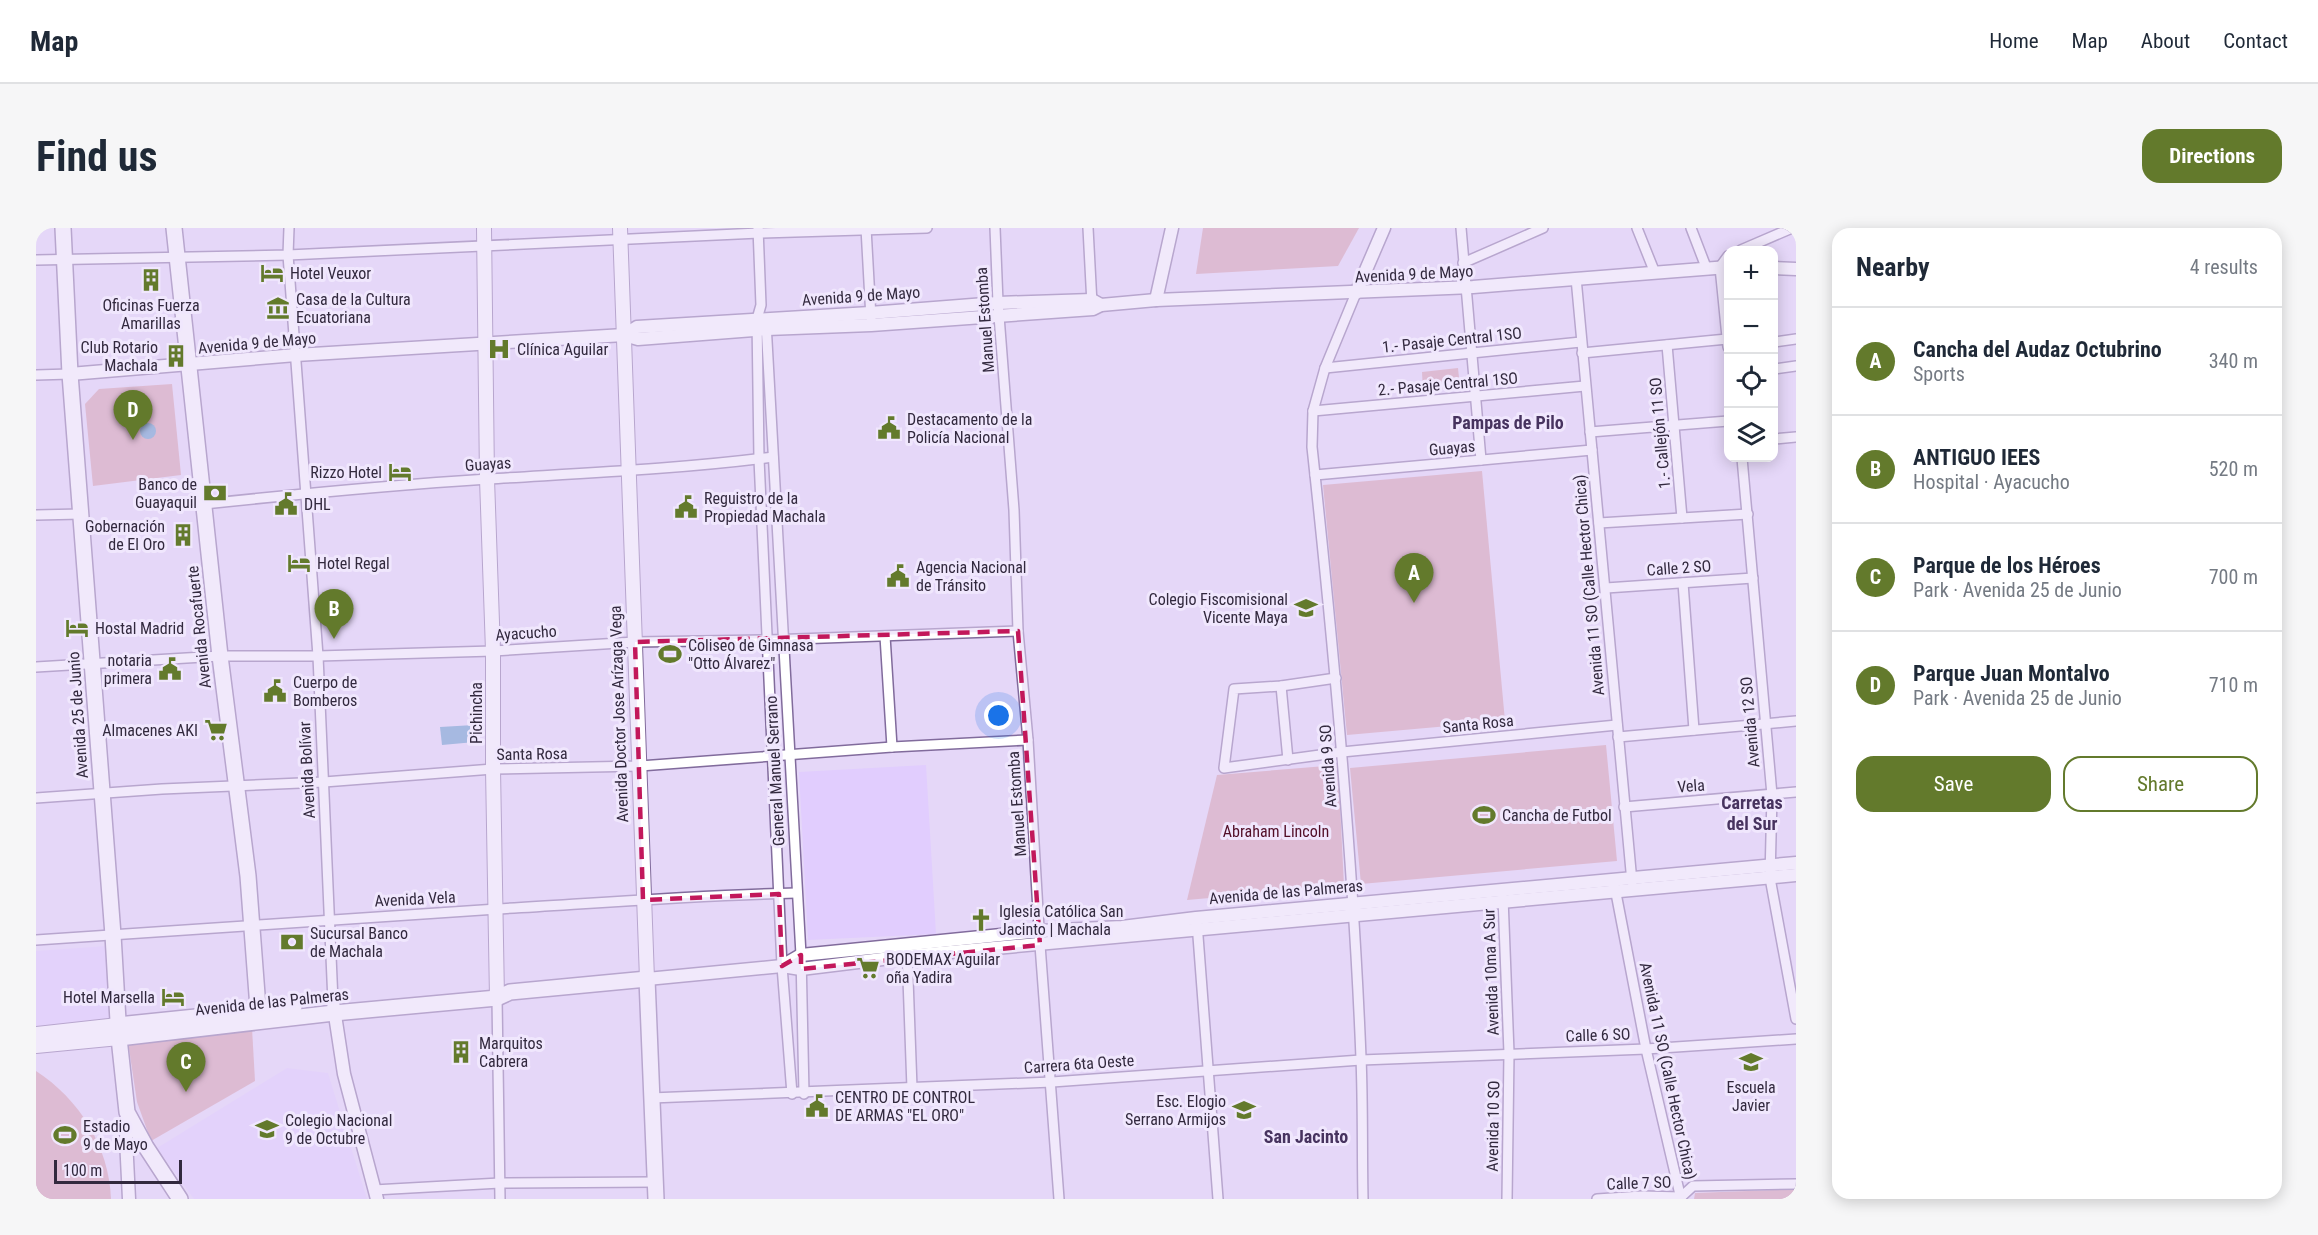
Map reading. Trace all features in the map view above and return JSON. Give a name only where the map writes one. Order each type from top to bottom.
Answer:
[{"type":"main road","name":"Avenida 25 de Junio","points":[[63,228],[70,374],[113,935],[118,1031],[127,1112]]},
{"type":"main road","name":"Avenida Rocafuerte","points":[[174,228],[220,656],[237,786],[252,927],[258,1016]]},
{"type":"main road","name":"Pichincha","points":[[484,228],[487,479],[493,651],[492,769],[495,909],[501,992]]},
{"type":"main road","name":"Avenida Doctor Jose Arízaga Vega","points":[[620,234],[643,900],[656,1199]]},
{"type":"main road","name":"Avenida de las Palmeras","points":[[36,1034],[118,1031],[333,1007],[647,979]]},
{"type":"main road","name":"Avenida de las Palmeras","points":[[36,1046],[118,1031]]},
{"type":"main road","points":[[127,1112],[146,1148],[180,1199]]},
{"type":"street","name":"Avenida Bolívar","points":[[289,228],[288,255],[318,656],[333,1007],[344,1074],[376,1194]]},
{"type":"street","points":[[36,260],[288,255],[484,247],[620,234],[927,228]]},
{"type":"street","name":"Manuel Estomba","points":[[995,228],[998,303],[1014,510],[1018,631],[1028,740],[1040,945],[1059,1199]]},
{"type":"street","points":[[1088,228],[1095,305]]},
{"type":"street","points":[[1156,300],[1172,228]]},
{"type":"street","points":[[1356,293],[1384,228]]},
{"type":"street","points":[[1461,228],[1481,460]]},
{"type":"street","points":[[1463,263],[1543,228]]},
{"type":"street","points":[[1637,228],[1656,273]]},
{"type":"street","points":[[1692,228],[1706,267]]},
{"type":"street","points":[[1750,246],[1792,228]]},
{"type":"street","points":[[866,229],[871,319]]},
{"type":"street","name":"General Manuel Serrano","points":[[758,230],[801,956],[804,1094]]},
{"type":"street","name":"Avenida 9 de Mayo","points":[[36,375],[624,335],[639,339],[762,324],[1000,317],[1156,300],[1466,288],[1724,267]]},
{"type":"street","points":[[1778,268],[1796,268]]},
{"type":"street","name":"Avenida 11 SO (Calle Hector Chica)","points":[[1576,278],[1632,883]]},
{"type":"street","name":"Avenida 9 SO","points":[[1356,293],[1325,368],[1313,411],[1312,447],[1336,678],[1353,910],[1361,1060],[1363,1199]]},
{"type":"street","name":"Avenida 9 de Mayo","points":[[871,319],[998,303],[1095,305]]},
{"type":"street","name":"General Manuel Serrano","points":[[762,324],[759,459],[782,966],[792,1094]]},
{"type":"street","points":[[1778,341],[1796,339]]},
{"type":"street","name":"1.- Pasaje Central 1SO","points":[[1325,368],[1581,342]]},
{"type":"street","points":[[1582,353],[1666,345],[1724,343]]},
{"type":"street","name":"1.- Callejón 11 SO","points":[[1666,345],[1682,518]]},
{"type":"street","points":[[1778,368],[1796,366]]},
{"type":"street","name":"2.- Pasaje Central 1SO","points":[[1313,411],[1585,386]]},
{"type":"street","points":[[1590,432],[1724,421]]},
{"type":"street","points":[[1778,439],[1796,437]]},
{"type":"street","name":"Guayas","points":[[1315,475],[1592,450]]},
{"type":"street","name":"Guayas","points":[[204,504],[305,493],[628,471],[773,458]]},
{"type":"street","name":"Avenida 12 SO","points":[[1742,462],[1772,795],[1771,872],[1796,1019]]},
{"type":"street","points":[[36,515],[81,514]]},
{"type":"street","points":[[1599,523],[1748,514]]},
{"type":"street","name":"Calle 2 SO","points":[[1606,588],[1753,578]]},
{"type":"street","points":[[1683,583],[1694,730]]},
{"type":"street","name":"Ayacucho","points":[[36,667],[220,656],[493,651],[635,642],[769,640],[1018,631]]},
{"type":"street","points":[[885,636],[892,747]]},
{"type":"street","points":[[1288,760],[1281,686],[1336,678]]},
{"type":"street","name":"Santa Rosa","points":[[1281,686],[1234,689],[1224,768],[1342,752],[1617,725]]},
{"type":"street","points":[[1618,737],[1796,721]]},
{"type":"street","name":"Santa Rosa","points":[[36,798],[162,789],[324,782],[492,769],[640,766],[773,758],[892,747],[1028,740]]},
{"type":"street","name":"Vela","points":[[1624,807],[1796,792]]},
{"type":"street","name":"Avenida de las Palmeras","points":[[1771,872],[1796,863]]},
{"type":"street","name":"Avenida de las Palmeras","points":[[782,966],[801,956],[1040,945],[1197,924],[1614,884],[1771,872],[1796,875]]},
{"type":"street","name":"Avenida 11 SO (Calle Hector Chica)","points":[[1614,884],[1646,1049],[1682,1198]]},
{"type":"street","name":"Avenida Vela","points":[[36,940],[252,927],[331,919],[796,893]]},
{"type":"street","name":"Avenida 10ma A Sur","points":[[1503,895],[1509,1053]]},
{"type":"street","points":[[1197,924],[1218,1199]]},
{"type":"street","name":"Avenida de las Palmeras","points":[[647,979],[782,966],[801,969],[1040,931],[1197,924]]},
{"type":"street","points":[[907,951],[912,1088]]},
{"type":"street","name":"Pichincha","points":[[500,1199],[501,992]]},
{"type":"street","name":"Calle 6 SO","points":[[1509,1053],[1646,1049],[1796,1039]]},
{"type":"street","name":"Carrera 6ta Oeste","points":[[651,1098],[804,1094],[1052,1082],[1361,1060],[1509,1053]]},
{"type":"street","name":"Avenida 10 SO","points":[[1507,1199],[1509,1053]]},
{"type":"street","name":"Avenida 25 de Junio","points":[[127,1112],[127,1195]]},
{"type":"street","points":[[376,1194],[500,1183],[656,1182]]},
{"type":"street","name":"Calle 7 SO","points":[[1598,1199],[1642,1196],[1682,1198],[1693,1186],[1796,1184]]},
{"type":"highlighted area","points":[[1018,631],[1040,945],[801,969],[801,955],[782,966],[779,894],[643,900],[635,642]]},
{"type":"shaded area","points":[[926,765],[936,934],[808,940],[799,772]]},
{"type":"shaded area","points":[[106,946],[112,1020],[36,1026],[36,951]]},
{"type":"shaded area","name":"Colegio Nacional 9 de Octubre","points":[[287,1068],[328,1073],[367,1199],[194,1199],[157,1148]]},
{"type":"green space","points":[[1203,228],[1359,228],[1338,266],[1196,274]]},
{"type":"green space","points":[[1458,368],[1460,387],[1423,392],[1422,372]]},
{"type":"green space","points":[[172,384],[181,475],[93,486],[85,404],[99,389]]},
{"type":"green space","points":[[1482,471],[1505,721],[1347,735],[1323,485]]},
{"type":"green space","name":"Cancha de Futbol","points":[[1606,745],[1617,861],[1361,884],[1350,768]]},
{"type":"green space","name":"Abraham Lincoln","points":[[1338,765],[1344,886],[1187,900],[1217,775]]},
{"type":"green space","points":[[252,1028],[255,1081],[151,1141],[137,1102],[128,1042]]},
{"type":"green space","name":"Estadio 9 de Mayo","points":[[36,1071],[66,1095],[89,1126],[104,1161],[111,1199],[36,1199]]},
{"type":"green space","points":[[1796,1189],[1796,1199],[1694,1199],[1695,1193]]},
{"type":"water","points":[[148,423],[154,425],[156,431],[154,437],[148,439],[142,437],[140,431],[142,425]]},
{"type":"water","points":[[474,725],[475,742],[442,745],[440,727]]},
{"type":"place","name":"Hotel Veuxor","points":[[272,273]]},
{"type":"place","name":"Oficinas Fuerza Amarillas","points":[[151,280]]},
{"type":"place","name":"Casa de la Cultura Ecuatoriana","points":[[278,308]]},
{"type":"place","name":"Clínica Aguilar","points":[[499,349]]},
{"type":"place","name":"Club Rotario Machala","points":[[176,356]]},
{"type":"place","name":"Destacamento de la Policía Nacional","points":[[889,428]]},
{"type":"place","name":"Parque Juan Montalvo","points":[[133,440]]},
{"type":"place","name":"Rizzo Hotel","points":[[400,472]]},
{"type":"place","name":"Banco de Guayaquil","points":[[215,493]]},
{"type":"place","name":"DHL","points":[[286,504]]},
{"type":"place","name":"Reguistro de la Propiedad Machala","points":[[686,507]]},
{"type":"place","name":"Gobernación de El Oro","points":[[183,535]]},
{"type":"place","name":"Hotel Regal","points":[[299,563]]},
{"type":"place","name":"Agencia Nacional de Tránsito","points":[[898,576]]},
{"type":"place","name":"Cancha del Audaz Octubrino","points":[[1414,603]]},
{"type":"place","name":"Colegio Fiscomisional Vicente Maya","points":[[1306,608]]},
{"type":"place","name":"Hostal Madrid","points":[[77,628]]},
{"type":"place","name":"ANTIGUO IEES","points":[[334,639]]},
{"type":"place","name":"Coliseo de Gimnasa \"Otto Álvarez\"","points":[[670,654]]},
{"type":"place","name":"notaria primera","points":[[170,669]]},
{"type":"place","name":"Cuerpo de Bomberos","points":[[275,691]]},
{"type":"place","name":"Almacenes AKI","points":[[216,730]]},
{"type":"place","name":"Cancha de Futbol","points":[[1484,815]]},
{"type":"place","name":"Iglesia Católica San Jacinto | Machala","points":[[981,920]]},
{"type":"place","name":"Sucursal Banco de Machala","points":[[292,942]]},
{"type":"place","name":"BODEMAX Aguilar oña Yadira","points":[[868,968]]},
{"type":"place","name":"Hotel Marsella","points":[[173,997]]},
{"type":"place","name":"Marquitos Cabrera","points":[[461,1052]]},
{"type":"place","name":"Escuela Javier","points":[[1751,1062]]},
{"type":"place","name":"Parque de los Héroes","points":[[186,1092]]},
{"type":"place","name":"CENTRO DE CONTROL DE ARMAS \"EL ORO\"","points":[[817,1106]]},
{"type":"place","name":"Esc. Elogio Serrano Armijos","points":[[1244,1110]]},
{"type":"place","name":"Colegio Nacional 9 de Octubre","points":[[267,1129]]},
{"type":"place","name":"Estadio 9 de Mayo","points":[[65,1135]]},
{"type":"district","name":"Pampas de Pilo","points":[[1508,422]]},
{"type":"district","name":"Carretas del Sur","points":[[1752,812]]},
{"type":"district","name":"San Jacinto","points":[[1306,1136]]}]
